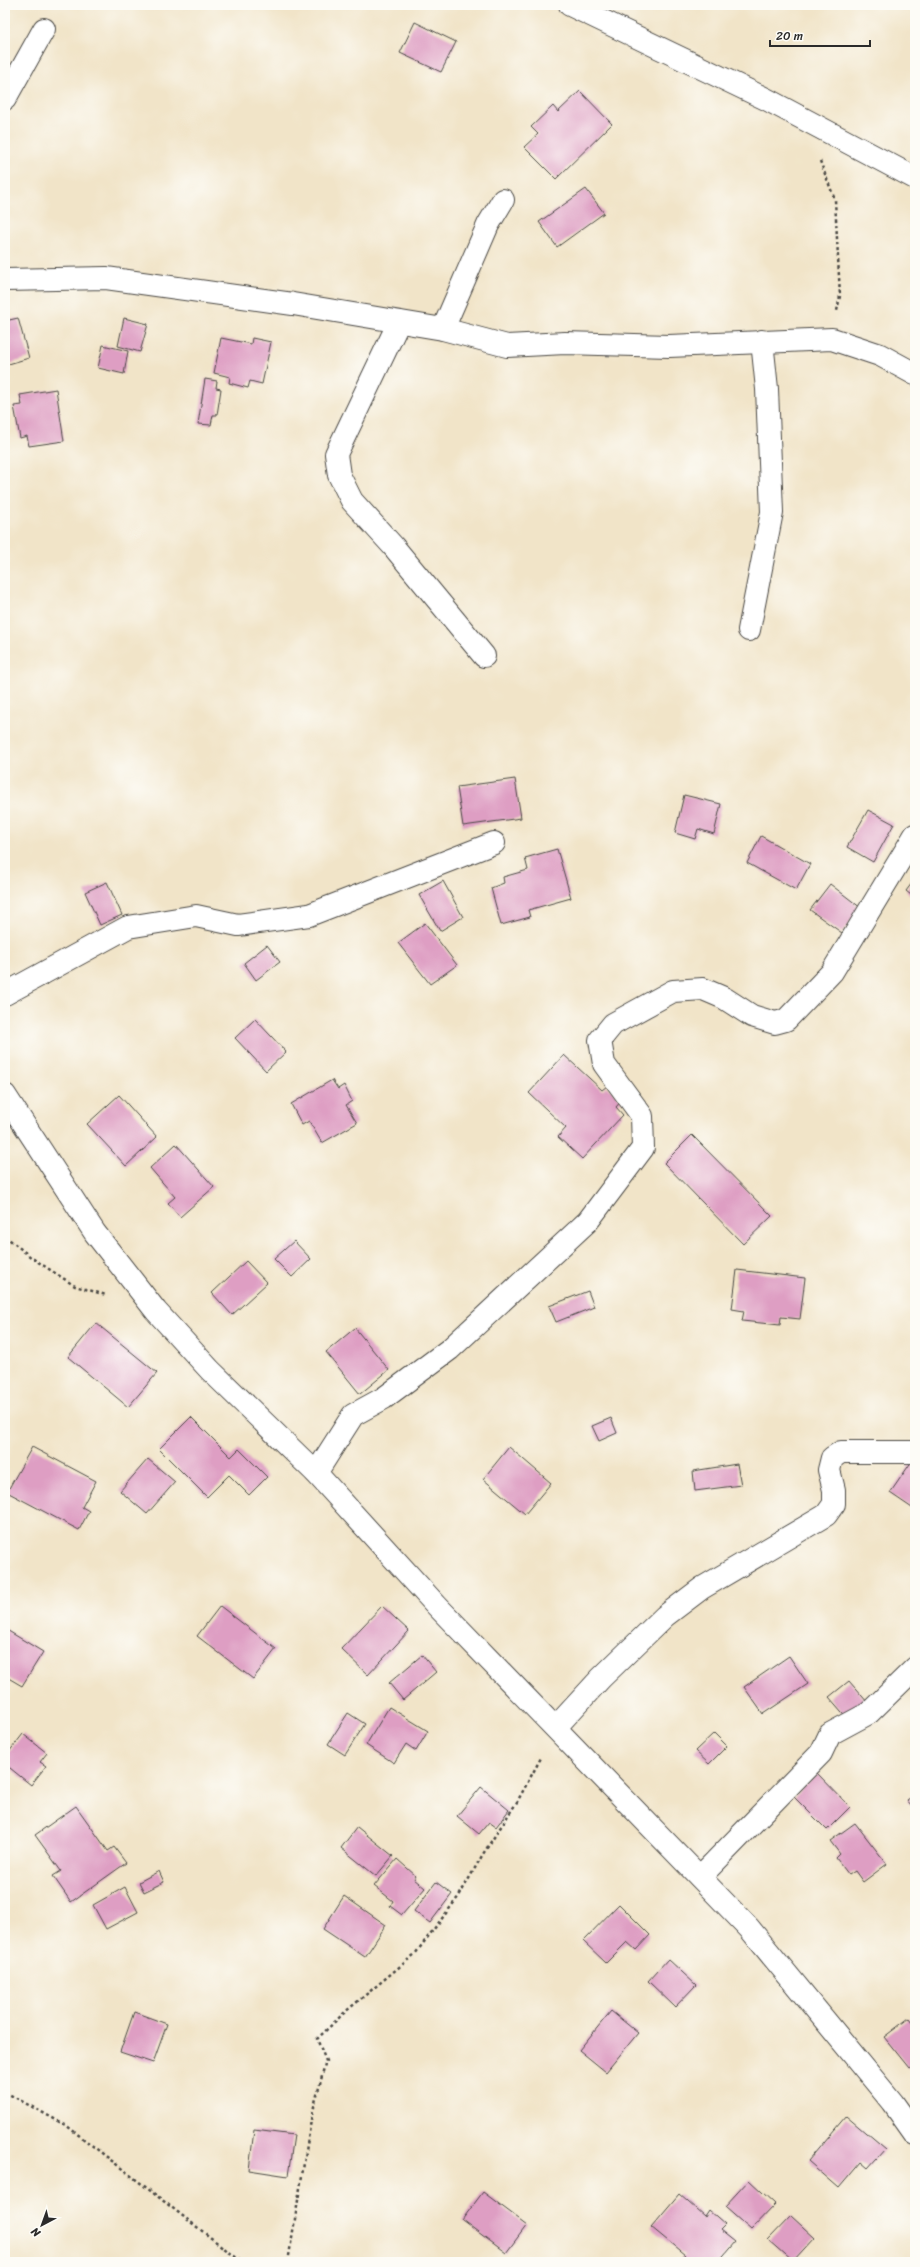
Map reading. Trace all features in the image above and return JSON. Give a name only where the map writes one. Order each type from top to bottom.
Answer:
[{"type":"street","points":[[570,5],[766,99],[915,178]]},
{"type":"street","points":[[5,99],[44,29]]},
{"type":"street","points":[[443,329],[488,225],[503,200]]},
{"type":"street","points":[[5,280],[106,278],[293,304],[443,329],[507,346],[566,343],[669,346],[832,339],[880,355],[915,374]]},
{"type":"street","points":[[399,322],[336,454],[339,475],[352,501],[393,546],[484,656]]},
{"type":"street","points":[[749,630],[772,512],[767,389],[762,341]]},
{"type":"street","points":[[316,1473],[353,1415],[384,1398],[450,1349],[588,1221],[643,1148],[642,1116],[604,1064],[600,1040],[613,1024],[673,992],[703,989],[724,998],[752,1016],[775,1023],[786,1020],[832,972],[915,835]]},
{"type":"street","points":[[5,994],[128,927],[196,916],[238,924],[309,915],[494,843]]},
{"type":"street","points":[[5,1095],[95,1233],[156,1311],[210,1370],[316,1473],[437,1606],[556,1727],[612,1789],[749,1928],[888,2097],[915,2134]]},
{"type":"street","points":[[556,1727],[601,1678],[665,1616],[702,1588],[826,1515],[834,1504],[834,1490],[829,1470],[832,1458],[841,1452],[915,1452]]},
{"type":"street","points":[[700,1877],[821,1753],[830,1734],[869,1713],[915,1668]]},
{"type":"path","points":[[805,120],[835,200],[840,296],[832,339]]},
{"type":"path","points":[[5,1236],[32,1258],[75,1286],[112,1297]]},
{"type":"path","points":[[288,2262],[312,2114],[326,2061],[317,2039],[345,2012],[420,1948],[459,1896],[483,1854],[517,1802],[556,1727]]},
{"type":"path","points":[[5,2092],[67,2126],[242,2262]]},
{"type":"building","points":[[415,22],[456,42],[441,72],[400,53]]},
{"type":"building","points":[[580,91],[612,124],[556,179],[524,147],[538,134],[531,127],[553,106],[558,112]]},
{"type":"building","points":[[586,189],[604,213],[557,247],[539,222]]},
{"type":"building","points":[[18,318],[29,358],[5,365],[5,321]]},
{"type":"building","points":[[124,318],[148,324],[140,352],[118,346]]},
{"type":"building","points":[[221,338],[251,344],[252,338],[271,342],[262,384],[250,381],[248,388],[229,383],[230,377],[214,373]]},
{"type":"building","points":[[103,345],[128,351],[124,374],[98,368]]},
{"type":"building","points":[[205,379],[217,381],[216,388],[221,389],[217,415],[213,415],[211,425],[198,424]]},
{"type":"building","points":[[56,389],[64,441],[29,446],[27,436],[20,438],[14,406],[22,405],[20,395]]},
{"type":"building","points":[[515,779],[521,818],[463,826],[457,787]]},
{"type":"building","points":[[684,795],[721,804],[714,834],[698,829],[695,839],[675,833]]},
{"type":"building","points":[[868,810],[894,824],[873,862],[847,847]]},
{"type":"building","points":[[761,836],[810,864],[796,890],[747,863]]},
{"type":"building","points":[[557,849],[571,898],[528,910],[530,917],[501,925],[491,888],[504,883],[503,877],[528,870],[525,858]]},
{"type":"building","points":[[915,879],[915,898],[906,891]]},
{"type":"building","points":[[443,881],[463,917],[440,931],[419,895]]},
{"type":"building","points":[[107,882],[122,915],[100,925],[85,892]]},
{"type":"building","points":[[830,884],[861,908],[842,933],[810,910]]},
{"type":"building","points":[[425,923],[457,965],[430,984],[398,943]]},
{"type":"building","points":[[267,945],[280,962],[256,980],[244,963]]},
{"type":"building","points":[[255,1019],[286,1052],[266,1071],[235,1038]]},
{"type":"building","points":[[564,1055],[602,1090],[607,1086],[622,1100],[616,1107],[623,1115],[582,1159],[558,1137],[566,1128],[529,1093]]},
{"type":"building","points":[[332,1080],[338,1089],[344,1085],[352,1101],[346,1105],[357,1123],[322,1143],[309,1121],[302,1125],[291,1104]]},
{"type":"building","points":[[119,1095],[157,1137],[126,1166],[87,1124]]},
{"type":"building","points":[[692,1135],[772,1216],[743,1244],[664,1163]]},
{"type":"building","points":[[176,1144],[214,1187],[180,1217],[168,1203],[175,1197],[150,1168]]},
{"type":"building","points":[[294,1241],[311,1259],[292,1277],[274,1259]]},
{"type":"building","points":[[246,1261],[267,1283],[232,1315],[212,1293]]},
{"type":"building","points":[[737,1270],[805,1278],[800,1319],[781,1317],[780,1325],[742,1321],[744,1311],[732,1309]]},
{"type":"building","points":[[588,1291],[594,1307],[556,1322],[549,1306]]},
{"type":"building","points":[[96,1323],[157,1373],[128,1407],[68,1357]]},
{"type":"building","points":[[355,1328],[389,1370],[360,1394],[326,1352]]},
{"type":"building","points":[[191,1417],[231,1457],[239,1449],[267,1477],[249,1495],[229,1475],[207,1497],[159,1449]]},
{"type":"building","points":[[611,1418],[617,1433],[599,1441],[592,1426]]},
{"type":"building","points":[[32,1447],[96,1481],[82,1507],[89,1511],[79,1530],[7,1492]]},
{"type":"building","points":[[509,1447],[551,1483],[525,1514],[483,1479]]},
{"type":"building","points":[[148,1459],[175,1482],[147,1514],[120,1491]]},
{"type":"building","points":[[912,1461],[915,1463],[915,1510],[890,1493]]},
{"type":"building","points":[[737,1464],[741,1485],[695,1491],[693,1471]]},
{"type":"building","points":[[220,1606],[276,1649],[253,1679],[197,1636]]},
{"type":"building","points":[[382,1606],[409,1631],[368,1675],[341,1649]]},
{"type":"building","points":[[5,1629],[43,1652],[22,1686],[5,1676]]},
{"type":"building","points":[[422,1655],[436,1672],[403,1700],[389,1683]]},
{"type":"building","points":[[789,1656],[808,1684],[763,1714],[744,1687]]},
{"type":"building","points":[[849,1681],[868,1703],[848,1719],[829,1697]]},
{"type":"building","points":[[389,1707],[428,1731],[416,1751],[406,1744],[394,1763],[366,1745]]},
{"type":"building","points":[[348,1713],[365,1724],[345,1755],[328,1744]]},
{"type":"building","points":[[714,1733],[727,1746],[709,1764],[695,1751]]},
{"type":"building","points":[[23,1734],[47,1753],[40,1762],[46,1766],[31,1785],[5,1764],[5,1757]]},
{"type":"building","points":[[817,1773],[850,1807],[827,1830],[794,1797]]},
{"type":"building","points":[[481,1787],[509,1810],[496,1827],[489,1822],[479,1834],[457,1816]]},
{"type":"building","points":[[915,1795],[915,1811],[907,1801]]},
{"type":"building","points":[[76,1806],[108,1851],[114,1847],[126,1863],[71,1902],[53,1876],[61,1871],[35,1835]]},
{"type":"building","points":[[855,1823],[887,1864],[863,1882],[855,1871],[849,1875],[836,1858],[840,1854],[830,1841]]},
{"type":"building","points":[[357,1827],[393,1856],[376,1876],[341,1848]]},
{"type":"building","points":[[397,1859],[416,1876],[414,1879],[425,1888],[402,1915],[390,1906],[393,1901],[374,1886]]},
{"type":"building","points":[[159,1871],[164,1882],[144,1892],[139,1882]]},
{"type":"building","points":[[436,1882],[452,1894],[430,1923],[414,1911]]},
{"type":"building","points":[[125,1887],[138,1912],[106,1929],[93,1905]]},
{"type":"building","points":[[344,1896],[386,1925],[365,1957],[323,1929]]},
{"type":"building","points":[[619,1904],[650,1935],[636,1950],[627,1942],[606,1963],[583,1941]]},
{"type":"building","points":[[668,1959],[696,1985],[675,2007],[648,1981]]},
{"type":"building","points":[[611,2011],[638,2033],[606,2072],[579,2050]]},
{"type":"building","points":[[134,2012],[167,2024],[153,2063],[120,2052]]},
{"type":"building","points":[[909,2018],[915,2026],[915,2064],[909,2068],[884,2037]]},
{"type":"building","points":[[846,2116],[885,2149],[868,2168],[861,2162],[839,2188],[808,2161]]},
{"type":"building","points":[[254,2130],[294,2135],[288,2176],[249,2170]]},
{"type":"building","points":[[749,2180],[775,2204],[751,2229],[725,2206]]},
{"type":"building","points":[[483,2192],[527,2225],[506,2253],[462,2220]]},
{"type":"building","points":[[679,2194],[705,2217],[709,2211],[725,2225],[720,2230],[735,2242],[718,2262],[679,2262],[685,2255],[651,2227]]},
{"type":"building","points":[[791,2216],[815,2238],[793,2262],[768,2240]]}]
